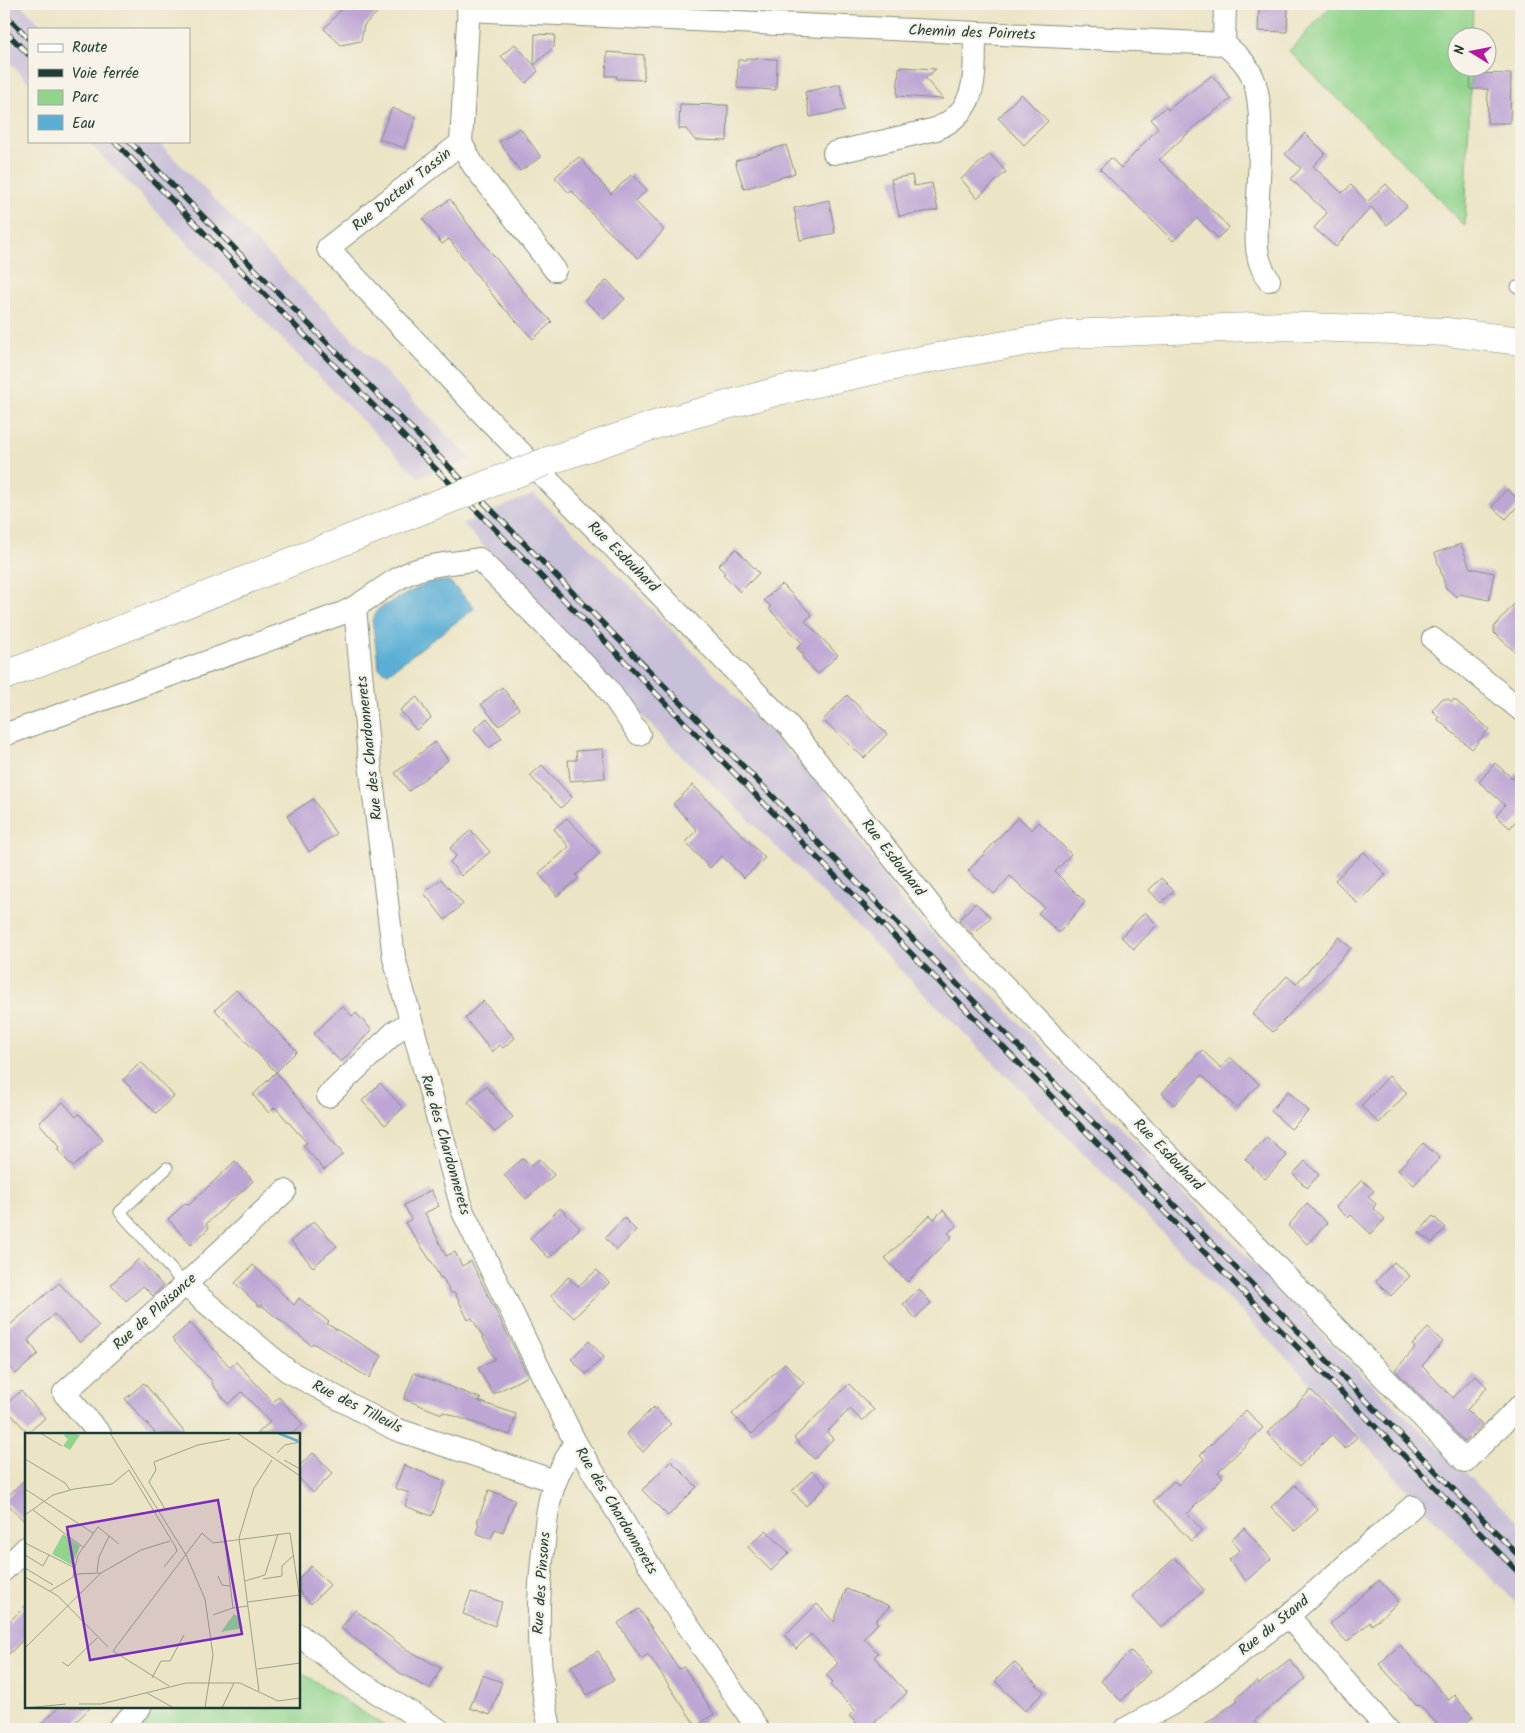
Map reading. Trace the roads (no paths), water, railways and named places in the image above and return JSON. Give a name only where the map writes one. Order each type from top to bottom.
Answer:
[{"type":"main road","points":[[4,676],[545,462],[661,423],[778,391],[927,359],[1068,334],[1281,326],[1447,332],[1521,341]]},
{"type":"street","points":[[1225,4],[1224,44],[1240,57],[1248,68],[1254,79],[1260,103],[1256,228],[1260,269],[1269,280]]},
{"type":"street","name":"Chemin des Poirrets","points":[[468,7],[1224,44]]},
{"type":"street","name":"Rue Docteur Tassin","points":[[328,248],[461,143],[468,7]]},
{"type":"street","points":[[834,153],[936,129],[949,124],[960,114],[968,102],[973,85],[975,33]]},
{"type":"street","points":[[461,143],[473,165],[555,270]]},
{"type":"street","name":"Rue Esdouhard","points":[[328,248],[484,415],[789,726],[950,930],[1465,1461],[1521,1405]]},
{"type":"street","points":[[4,736],[355,608],[387,585],[416,570],[479,559],[606,685],[639,734]]},
{"type":"street","name":"Rue des Chardonnerets","points":[[355,608],[368,747],[394,958],[462,1212],[575,1442],[663,1588],[758,1729]]},
{"type":"street","points":[[1433,639],[1521,710]]},
{"type":"street","points":[[328,1096],[396,1030],[411,1022]]},
{"type":"street","name":"Rue de Plaisance","points":[[99,1433],[64,1393],[185,1285],[285,1191]]},
{"type":"street","name":"Rue des Tilleuls","points":[[185,1285],[288,1372],[395,1429],[555,1481]]},
{"type":"street","name":"Rue des Pinsons","points":[[550,1729],[539,1667],[537,1628],[546,1522],[555,1481],[575,1442]]},
{"type":"street","name":"Rue du Stand","points":[[1126,1729],[1177,1701],[1288,1616],[1412,1508]]},
{"type":"street","points":[[4,1570],[25,1549]]},
{"type":"street","points":[[1288,1616],[1387,1729]]},
{"type":"street","points":[[300,1636],[358,1681],[438,1729]]},
{"type":"street","points":[[118,1729],[139,1708]]},
{"type":"lane","points":[[167,1168],[120,1212],[185,1285]]},
{"type":"water","points":[[449,581],[475,608],[388,673],[379,668],[372,620],[378,609],[429,582]]},
{"type":"railway","points":[[4,13],[28,38]]},
{"type":"railway","points":[[4,30],[28,54]]},
{"type":"railway","points":[[115,142],[1521,1575]]},
{"type":"railway","points":[[130,142],[1521,1558]]}]
